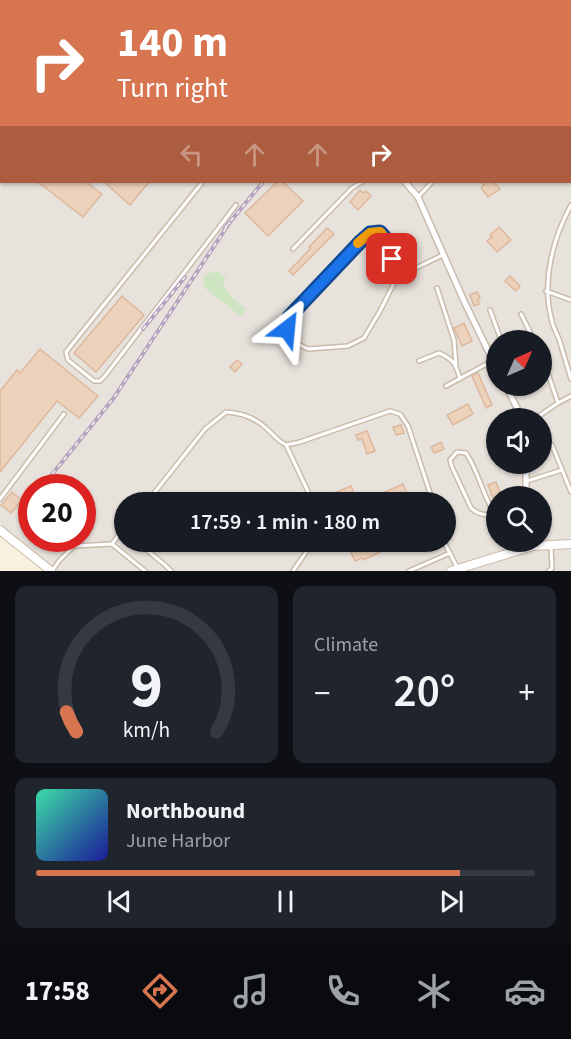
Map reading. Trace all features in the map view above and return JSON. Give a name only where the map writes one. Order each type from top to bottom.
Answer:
[{"type":"main road","points":[[0,530],[52,571]]},
{"type":"main road","points":[[552,545],[571,544]]},
{"type":"main road","points":[[456,570],[509,552]]},
{"type":"street","points":[[408,183],[418,197],[464,301],[486,343]]},
{"type":"street","points":[[527,474],[527,486]]},
{"type":"lane","points":[[293,249],[352,188],[360,183]]},
{"type":"lane","points":[[418,197],[431,183]]},
{"type":"lane","points":[[201,184],[66,351],[68,360],[93,381],[100,381],[105,376],[236,205]]},
{"type":"lane","points":[[571,206],[564,218],[552,254],[546,291],[551,320],[571,379]]},
{"type":"lane","points":[[397,277],[387,240],[380,232],[370,233],[289,317],[287,329],[294,342],[308,349],[348,346],[364,338],[397,277],[445,255]]},
{"type":"lane","points":[[436,288],[454,340],[456,366],[460,378]]},
{"type":"lane","points":[[546,291],[571,300]]},
{"type":"lane","points":[[489,310],[497,330]]},
{"type":"lane","points":[[521,314],[529,330]]},
{"type":"lane","points":[[419,361],[439,353],[448,357],[456,366]]},
{"type":"lane","points":[[446,386],[486,361]]},
{"type":"lane","points":[[552,385],[558,403]]},
{"type":"lane","points":[[551,408],[571,396]]},
{"type":"lane","points":[[286,445],[390,411],[400,414],[408,426],[430,492]]},
{"type":"lane","points":[[155,492],[205,429],[226,412],[246,415],[256,420],[276,440],[286,445],[308,492]]},
{"type":"lane","points":[[0,499],[64,414]]},
{"type":"lane","points":[[552,445],[571,492]]},
{"type":"lane","points":[[457,452],[466,453],[472,461],[496,516],[476,513],[471,508],[450,460],[457,452]]},
{"type":"lane","points":[[527,481],[562,470]]},
{"type":"lane","points":[[52,571],[74,546],[112,544],[145,571]]},
{"type":"lane","points":[[149,552],[171,571]]},
{"type":"lane","points":[[293,571],[306,552]]},
{"type":"lane","points":[[549,571],[552,568],[551,552]]},
{"type":"lane","points":[[409,571],[450,553],[456,570]]},
{"type":"shaded area","points":[[0,183],[571,183],[571,571],[57,571],[34,552],[96,552],[96,474],[18,474],[18,539],[0,524]]},
{"type":"green space","points":[[218,271],[226,278],[223,282],[229,294],[246,308],[242,315],[205,288],[203,279],[206,274]]},
{"type":"building","points":[[39,183],[87,183],[102,194],[83,217]]},
{"type":"building","points":[[105,183],[148,183],[130,205]]},
{"type":"building","points":[[276,183],[284,183],[303,201],[268,236],[245,213]]},
{"type":"building","points":[[482,183],[495,183],[500,189],[488,197],[481,188],[484,185]]},
{"type":"building","points":[[360,190],[363,193],[366,191],[371,196],[358,210],[350,202]]},
{"type":"building","points":[[499,227],[511,240],[497,252],[487,241]]},
{"type":"building","points":[[327,228],[334,234],[293,275],[289,271]]},
{"type":"building","points":[[510,276],[520,286],[516,291],[505,281]]},
{"type":"building","points":[[477,292],[480,298],[478,299],[479,304],[474,306],[470,295]]},
{"type":"building","points":[[122,296],[144,315],[96,372],[74,353]]},
{"type":"building","points":[[464,323],[472,341],[462,346],[454,328]]},
{"type":"building","points":[[40,349],[98,396],[79,418],[57,401],[0,472],[0,391],[17,370],[20,373]]},
{"type":"building","points":[[237,360],[242,364],[235,372],[230,367]]},
{"type":"building","points":[[478,373],[486,396],[492,405],[486,408],[472,376]]},
{"type":"building","points":[[468,404],[473,414],[453,425],[447,415]]},
{"type":"building","points":[[401,425],[404,433],[396,435],[393,427]]},
{"type":"building","points":[[367,431],[375,451],[367,454],[362,439],[358,440],[356,435]]},
{"type":"building","points":[[441,442],[444,449],[434,453],[431,447]]},
{"type":"building","points":[[496,482],[498,486],[488,486]]},
{"type":"building","points":[[403,484],[407,492],[385,492]]},
{"type":"building","points":[[351,486],[354,492],[336,492]]},
{"type":"building","points":[[12,492],[18,497],[18,505],[11,513],[1,505]]},
{"type":"building","points":[[351,552],[380,552],[363,560],[362,558],[355,561]]},
{"type":"railway","points":[[225,228],[262,183]]},
{"type":"railway","points":[[52,474],[113,399],[230,222]]},
{"type":"railway","points":[[143,329],[185,277]]},
{"type":"slow traffic","points":[[358,243],[370,233],[380,232],[385,238]]},
{"type":"route","points":[[287,329],[289,317],[370,233],[380,232],[387,240],[392,259]]}]
